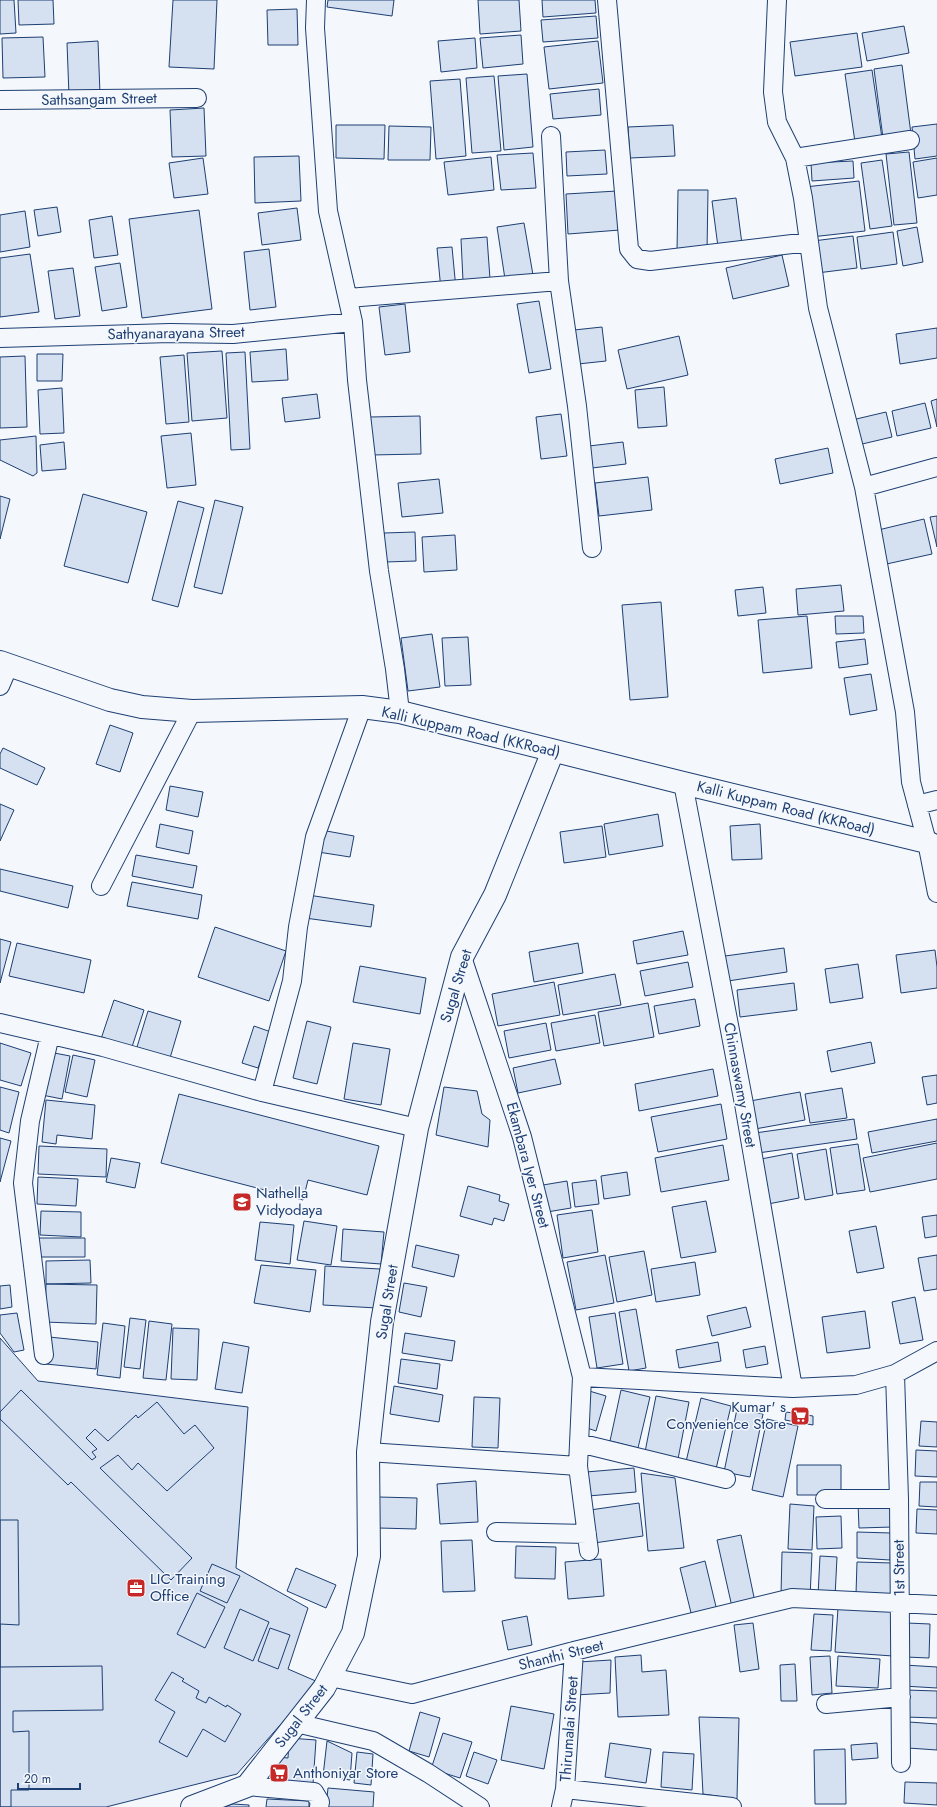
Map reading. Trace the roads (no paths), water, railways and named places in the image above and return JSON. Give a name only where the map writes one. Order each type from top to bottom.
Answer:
[{"type":"street","points":[[316,0],[315,28],[328,211],[352,322],[378,571],[395,669],[400,712]]},
{"type":"street","points":[[607,0],[629,249],[637,259],[650,261],[809,242]]},
{"type":"street","points":[[777,0],[773,92],[776,122],[795,158],[818,308],[864,487],[905,712],[911,782],[917,805],[932,844],[937,893]]},
{"type":"street","name":"Sathsangam Street","points":[[0,100],[197,98]]},
{"type":"street","points":[[551,136],[559,282],[577,406],[592,548]]},
{"type":"street","points":[[795,158],[910,140]]},
{"type":"street","points":[[348,298],[559,282]]},
{"type":"street","name":"Sathyanarayana Street","points":[[0,338],[170,333],[233,334],[352,322]]},
{"type":"street","points":[[864,487],[937,467]]},
{"type":"street","points":[[0,686],[5,664]]},
{"type":"street","name":"Kalli Kuppam Road (KKRoad)","points":[[5,664],[110,700],[142,707],[192,710],[362,707],[400,712],[932,844]]},
{"type":"street","points":[[262,1092],[292,981],[298,927],[315,837],[362,707]]},
{"type":"street","points":[[101,886],[192,710]]},
{"type":"street","name":"Sugal Street","points":[[247,1786],[324,1688],[353,1633],[369,1556],[368,1452],[382,1322],[418,1128],[462,957],[495,895],[553,751]]},
{"type":"street","name":"Chinnaswamy Street","points":[[683,783],[744,1104],[793,1388]]},
{"type":"street","points":[[917,805],[937,800]]},
{"type":"street","name":"Ekambara Iyer Street","points":[[462,957],[522,1137],[582,1376],[578,1466],[588,1543],[496,1532]]},
{"type":"street","points":[[0,1023],[103,1047],[262,1092],[418,1128]]},
{"type":"street","points":[[44,1355],[23,1183],[30,1122],[50,1034]]},
{"type":"street","points":[[582,1376],[793,1388],[856,1385],[895,1374],[937,1351]]},
{"type":"street","name":"1st Street","points":[[895,1374],[899,1499],[901,1763]]},
{"type":"street","points":[[579,1443],[726,1479]]},
{"type":"street","points":[[368,1452],[578,1466]]},
{"type":"street","points":[[825,1499],[899,1499]]},
{"type":"street","name":"Shanthi Street","points":[[330,1677],[412,1694],[574,1651],[792,1598],[937,1604]]},
{"type":"street","name":"Thirumalai Street","points":[[561,1807],[565,1789],[574,1651]]},
{"type":"street","points":[[826,1704],[901,1697]]},
{"type":"street","points":[[296,1723],[373,1741],[428,1773],[480,1807]]},
{"type":"street","points":[[192,1807],[247,1786],[314,1792],[320,1802],[319,1807]]},
{"type":"street","points":[[565,1789],[732,1807]]},
{"type":"place","name":"Nathella Vidyodaya","points":[[242,1202]]},
{"type":"place","name":"Kumar' s Convenience Store","points":[[800,1416]]},
{"type":"place","name":"LIC Training Office","points":[[136,1588]]},
{"type":"place","name":"Anthoniyar Store","points":[[279,1773]]}]
